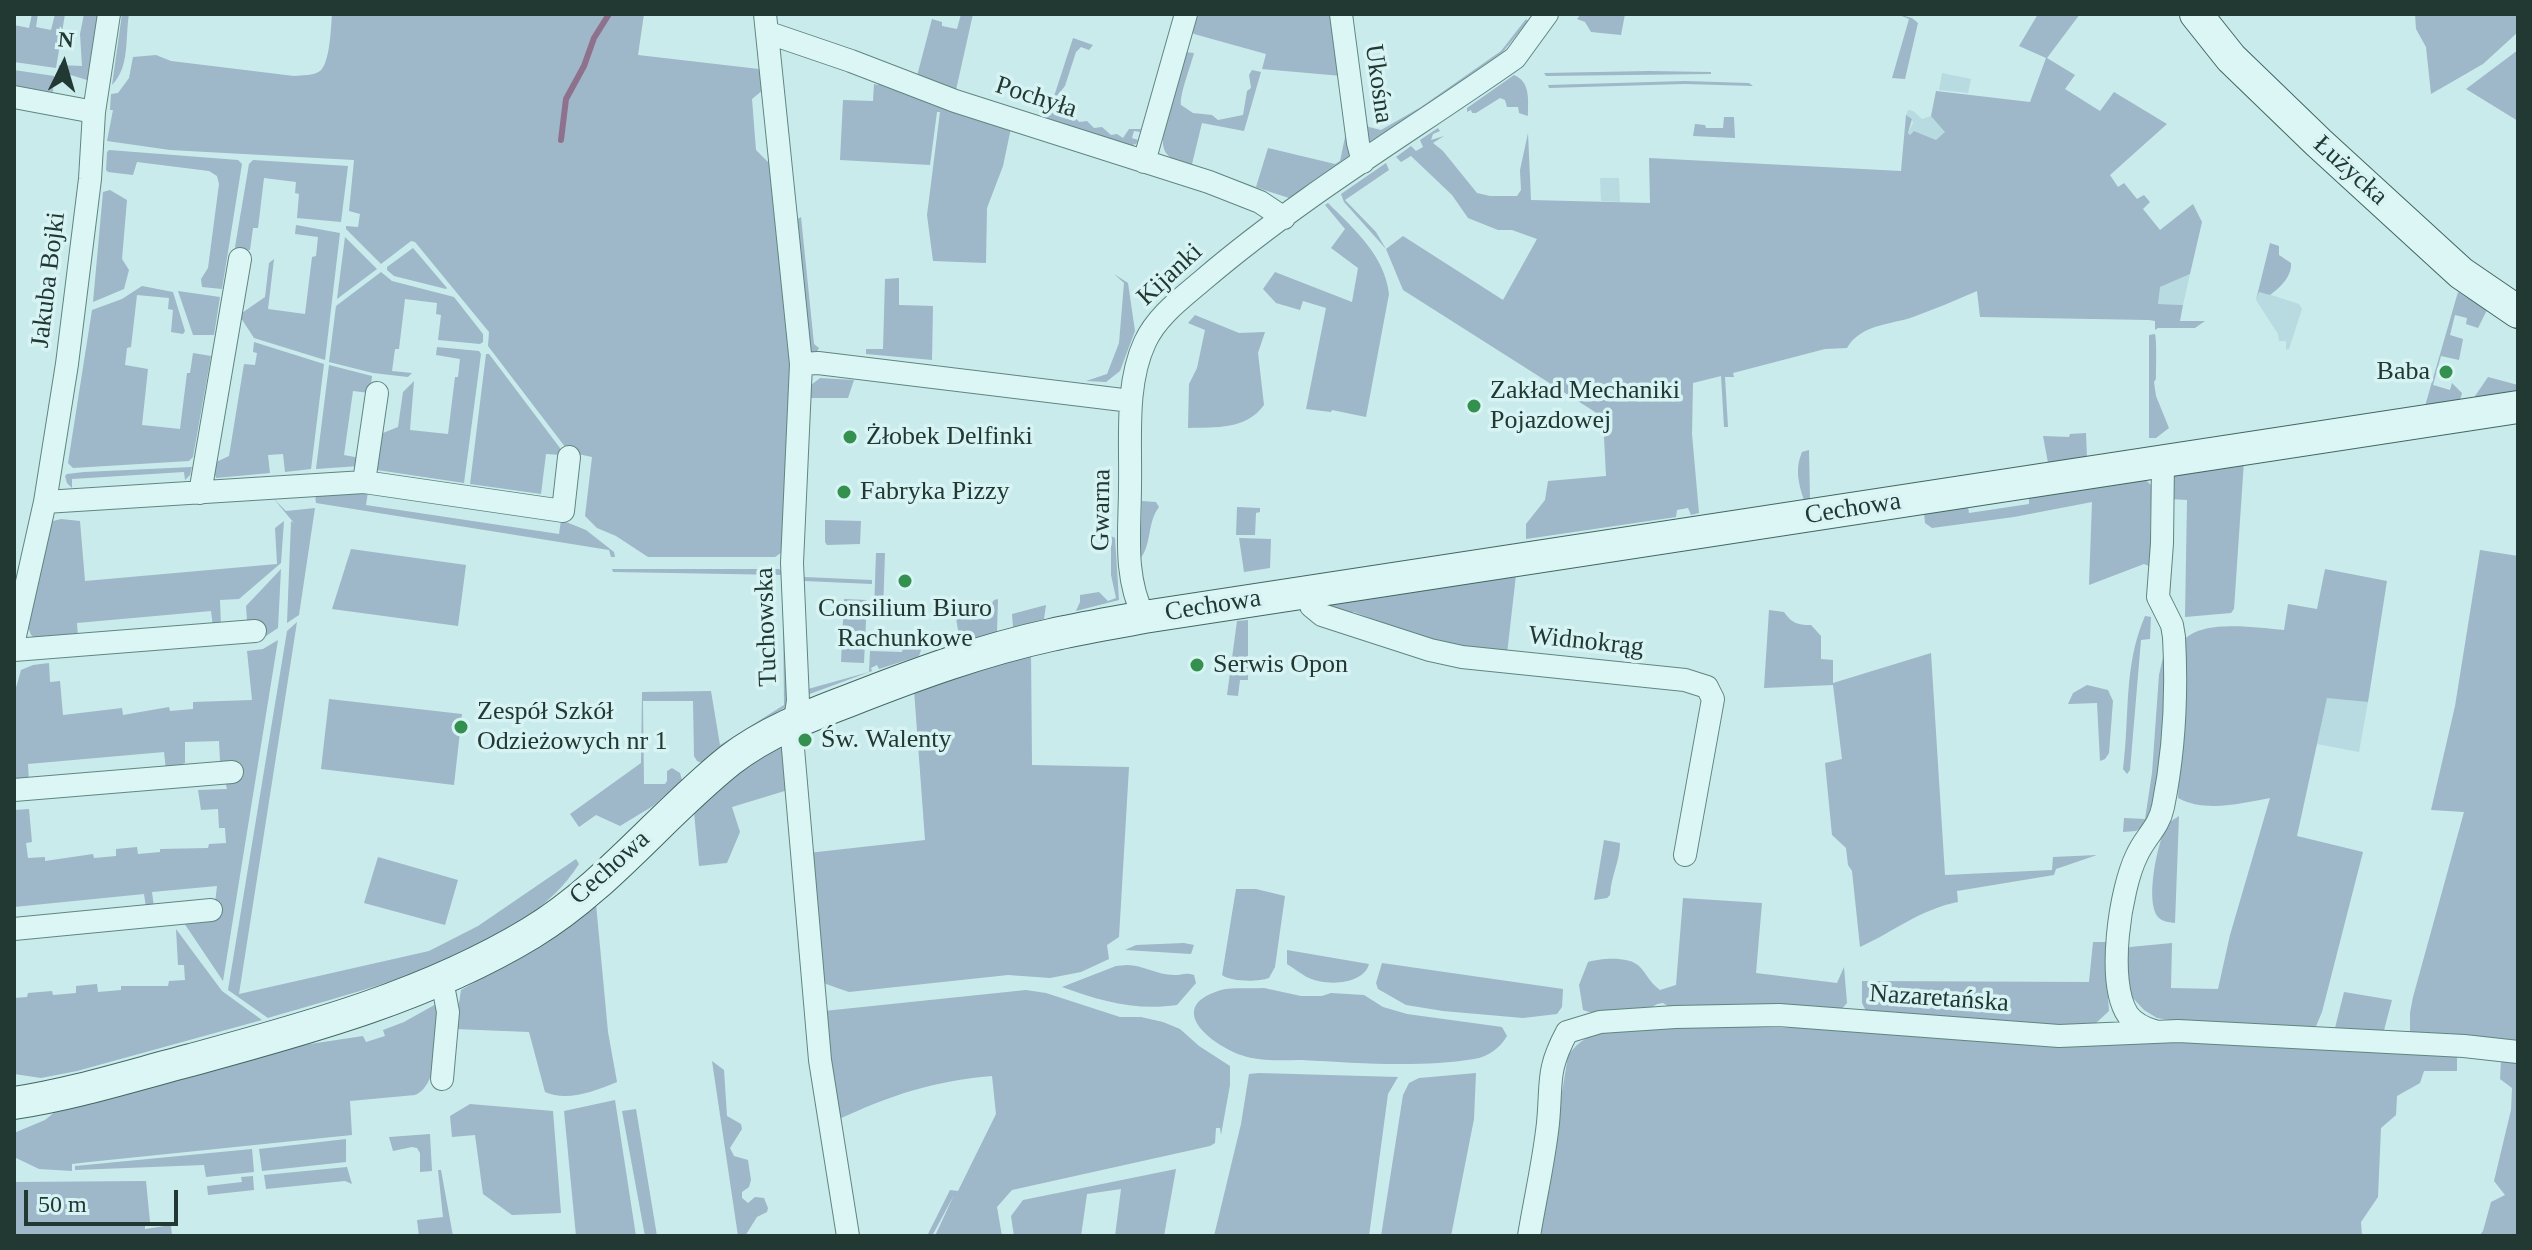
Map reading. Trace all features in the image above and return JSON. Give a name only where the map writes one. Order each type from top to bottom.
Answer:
[{"type":"street","name":"Jakuba Bojki","points":[[14,639],[45,502],[67,364],[90,179],[94,112],[109,14]]},
{"type":"street","points":[[1144,162],[1186,14]]},
{"type":"street","name":"Ukośna","points":[[1341,14],[1363,162]]},
{"type":"street","name":"Kijanki","points":[[1131,401],[1139,358],[1150,331],[1172,307],[1238,251],[1515,58],[1547,14]]},
{"type":"street","name":"Łużycka","points":[[2196,14],[2231,58],[2319,143],[2461,273],[2518,312]]},
{"type":"street","name":"Pochyła","points":[[767,23],[851,61],[955,101],[1222,187],[1260,202],[1284,218]]},
{"type":"street","name":"Tuchowska","points":[[767,23],[801,364],[792,563],[798,701],[792,737],[796,806],[814,1001],[848,1236]]},
{"type":"street","points":[[14,97],[94,112]]},
{"type":"street","points":[[200,493],[240,259]]},
{"type":"street","points":[[801,364],[818,363],[1131,401]]},
{"type":"street","points":[[364,482],[377,393]]},
{"type":"street","name":"Gwarna","points":[[1131,401],[1128,557],[1133,590],[1144,617]]},
{"type":"street","name":"Cechowa","points":[[14,1103],[238,1047],[389,1000],[442,980],[533,931],[591,888],[733,757],[794,722],[953,662],[1049,635],[1144,617],[2518,407]]},
{"type":"street","points":[[45,502],[364,482],[563,511],[569,457]]},
{"type":"street","points":[[2155,1031],[2129,1016],[2120,996],[2117,969],[2130,873],[2138,853],[2158,825],[2171,748],[2174,637],[2172,625],[2158,597],[2157,582],[2162,543],[2163,462]]},
{"type":"street","name":"Widnokrąg","points":[[1308,592],[1311,606],[1322,615],[1439,652],[1555,668],[1685,680],[1707,687],[1713,699],[1685,855]]},
{"type":"street","points":[[14,639],[255,631]]},
{"type":"street","points":[[14,790],[232,772]]},
{"type":"street","points":[[14,929],[211,910]]},
{"type":"street","points":[[442,980],[448,1012],[442,1079]]},
{"type":"street","name":"Nazaretańska","points":[[1529,1236],[1548,1122],[1554,1056],[1567,1032],[1600,1022],[1779,1015],[2059,1036],[2155,1031],[2450,1045],[2518,1052]]},
{"type":"shaded area","points":[[32,14],[38,14],[36,27],[51,30],[55,14],[65,14],[56,68],[14,62],[14,25],[29,28]]},
{"type":"shaded area","points":[[84,14],[99,14],[90,81],[58,71],[59,65],[82,66],[80,34]]},
{"type":"shaded area","points":[[122,14],[129,14],[126,52],[122,70],[112,85]]},
{"type":"shaded area","points":[[332,14],[644,14],[638,55],[759,69],[763,90],[752,99],[756,150],[769,163],[777,216],[790,369],[785,550],[775,557],[648,557],[616,536],[597,528],[585,516],[592,457],[569,452],[488,346],[489,332],[415,242],[411,241],[381,264],[346,229],[346,226],[358,227],[360,214],[349,211],[354,160],[170,150],[107,141],[113,110],[110,110],[111,94],[118,93],[129,78],[133,57],[156,55],[171,61],[294,76],[311,75],[320,71],[326,61]]},
{"type":"shaded area","points":[[961,14],[973,14],[956,90],[917,76],[932,19],[942,22],[942,26],[957,29]]},
{"type":"shaded area","points":[[1194,14],[1332,14],[1342,76],[1262,69],[1266,54],[1194,34],[1190,29]]},
{"type":"shaded area","points":[[1581,14],[1625,14],[1621,35],[1591,32],[1585,22],[1577,19]]},
{"type":"shaded area","points":[[1897,14],[1912,18],[1918,23],[1905,79],[1892,78],[1909,19]]},
{"type":"shaded area","points":[[2038,14],[2080,14],[2047,58],[2075,75],[2065,89],[2100,111],[2114,92],[2167,124],[2110,175],[2118,187],[2124,183],[2137,199],[2144,195],[2150,202],[2143,209],[2160,230],[2193,204],[2202,222],[2190,274],[2160,287],[2158,304],[2183,305],[2180,321],[2205,321],[2195,328],[2155,330],[2155,321],[2149,320],[1980,317],[1977,291],[1913,317],[1877,326],[1860,334],[1847,348],[1825,349],[1733,373],[1734,377],[1725,377],[1728,427],[1724,427],[1721,376],[1693,383],[1692,434],[1699,513],[1691,515],[1688,508],[1677,510],[1676,517],[1526,539],[1526,524],[1545,500],[1548,481],[1606,476],[1603,417],[1403,290],[1386,249],[1403,236],[1503,300],[1537,239],[1512,230],[1498,230],[1468,218],[1452,195],[1411,156],[1401,162],[1396,157],[1411,146],[1416,151],[1423,147],[1420,140],[1438,128],[1440,131],[1433,134],[1431,140],[1444,136],[1433,143],[1477,193],[1490,196],[1517,196],[1521,190],[1520,170],[1528,133],[1531,200],[1650,203],[1649,158],[1901,171],[1906,115],[1912,119],[1910,135],[1914,131],[1936,140],[1945,132],[1931,116],[1936,91],[2030,102],[2046,58],[2019,46]]},
{"type":"shaded area","points":[[2415,14],[2518,14],[2518,32],[2483,64],[2431,94],[2426,47],[2416,29]]},
{"type":"shaded area","points":[[1526,19],[1528,21],[1503,52],[1371,143],[1363,132],[1364,122],[1381,130],[1421,107],[1501,51]]},
{"type":"shaded area","points":[[1073,38],[1093,45],[1089,50],[1081,47],[1076,52],[1065,86],[1056,97],[1062,113],[1123,138],[1129,129],[1141,129],[1140,132],[1134,131],[1132,138],[1138,140],[1136,144],[1128,146],[1047,118]]},
{"type":"shaded area","points":[[2518,50],[2518,121],[2466,89]]},
{"type":"shaded area","points":[[1185,52],[1194,53],[1181,105],[1193,113],[1212,115],[1218,120],[1243,115],[1247,91],[1251,88],[1249,75],[1252,70],[1261,72],[1244,131],[1202,123],[1192,164],[1256,187],[1268,148],[1335,164],[1340,161],[1348,123],[1349,158],[1289,198],[1184,164],[1167,155],[1164,129]]},
{"type":"shaded area","points":[[14,70],[54,76],[53,92],[14,86]]},
{"type":"shaded area","points":[[1649,71],[1711,74],[1546,76],[1544,73]]},
{"type":"shaded area","points":[[1942,73],[1971,79],[1968,93],[1939,90]]},
{"type":"shaded area","points":[[1514,75],[1526,87],[1528,116],[1519,113],[1518,107],[1507,107],[1505,100],[1500,98],[1476,113],[1471,110],[1467,112],[1467,108]]},
{"type":"shaded area","points":[[878,80],[1011,128],[1003,166],[987,208],[986,263],[933,261],[927,215],[940,112],[937,112],[930,165],[840,160],[843,100],[873,101],[874,84],[878,85]]},
{"type":"shaded area","points":[[1685,81],[1749,83],[1753,86],[1685,84],[1549,88],[1548,85]]},
{"type":"shaded area","points":[[1908,110],[1922,119],[1931,116],[1946,132],[1936,140],[1914,131],[1910,135],[1908,133],[1913,123],[1906,115]]},
{"type":"shaded area","points":[[1724,117],[1734,117],[1735,138],[1693,136],[1695,124],[1705,125],[1706,128],[1723,128]]},
{"type":"shaded area","points":[[109,150],[238,160],[242,164],[222,289],[202,287],[201,279],[208,268],[219,184],[217,176],[209,171],[137,162],[133,175],[108,172]]},
{"type":"shaded area","points":[[253,160],[348,166],[341,222],[297,218],[299,194],[295,193],[296,182],[264,178],[258,228],[253,228],[250,250],[237,249],[249,164]]},
{"type":"shaded area","points":[[1386,163],[1389,170],[1345,200],[1376,232],[1386,249],[1344,202],[1341,194]]},
{"type":"shaded area","points":[[1600,178],[1619,178],[1620,202],[1601,201]]},
{"type":"shaded area","points":[[110,190],[127,200],[122,259],[129,270],[124,289],[93,302],[103,192]]},
{"type":"shaded area","points":[[1328,203],[1375,255],[1389,294],[1366,417],[1332,410],[1306,409],[1326,308],[1303,301],[1300,310],[1276,303],[1263,289],[1275,272],[1352,302],[1358,268],[1331,248],[1345,229],[1325,205]]},
{"type":"shaded area","points":[[801,217],[814,344],[819,348],[815,355],[810,353],[794,221]]},
{"type":"shaded area","points":[[296,225],[340,233],[325,360],[254,338],[239,315],[265,297],[269,263],[274,259],[268,309],[305,314],[312,257],[316,256],[318,237],[295,234]]},
{"type":"shaded area","points":[[345,237],[377,269],[337,299]]},
{"type":"shaded area","points":[[2270,243],[2279,246],[2279,255],[2291,263],[2291,268],[2278,288],[2270,295],[2259,292],[2256,300]]},
{"type":"shaded area","points":[[413,248],[446,289],[394,276],[387,270]]},
{"type":"shaded area","points":[[381,272],[392,281],[454,297],[483,334],[483,342],[438,340],[441,315],[436,314],[437,303],[405,299],[399,349],[395,349],[392,371],[412,373],[408,377],[373,373],[329,362],[336,306]]},
{"type":"shaded area","points":[[1114,274],[1128,283],[1135,331],[1120,371],[1106,382],[1086,381],[1107,374],[1119,343],[1124,283]]},
{"type":"shaded area","points":[[2190,274],[2183,305],[2158,304],[2159,287]]},
{"type":"shaded area","points":[[899,278],[899,305],[933,306],[932,360],[866,354],[866,349],[883,349],[885,279]]},
{"type":"shaded area","points":[[142,286],[173,292],[185,331],[183,334],[171,332],[173,310],[168,309],[169,298],[137,295],[131,347],[127,348],[125,365],[148,369],[142,425],[180,429],[187,373],[190,373],[193,353],[211,356],[193,457],[189,461],[73,468],[68,463],[92,310],[122,299]]},
{"type":"shaded area","points":[[178,291],[220,297],[214,335],[193,335]]},
{"type":"shaded area","points":[[2259,291],[2299,304],[2302,309],[2289,349],[2286,350],[2286,341],[2279,341],[2278,334],[2256,300]]},
{"type":"shaded area","points":[[2458,292],[2487,310],[2478,328],[2466,324],[2467,318],[2455,315],[2450,335],[2463,339],[2459,360],[2441,356],[2433,385],[2450,390],[2452,383],[2462,393],[2460,401],[2425,406]]},
{"type":"shaded area","points":[[1195,315],[1239,333],[1265,332],[1258,353],[1264,405],[1248,419],[1230,426],[1188,428],[1189,384],[1197,368],[1205,330],[1188,323]]},
{"type":"shaded area","points":[[2155,334],[2156,396],[2169,428],[2156,438],[2149,438],[2149,335]]},
{"type":"shaded area","points":[[254,342],[324,364],[311,469],[285,472],[283,454],[268,455],[270,473],[216,478],[212,464],[229,456],[244,364],[255,365],[257,353],[253,352]]},
{"type":"shaded area","points":[[437,347],[479,351],[481,354],[464,483],[377,470],[378,435],[398,427],[403,392],[414,381],[410,430],[448,434],[460,359],[436,355]]},
{"type":"shaded area","points":[[486,354],[563,452],[561,455],[546,454],[541,494],[470,484]]},
{"type":"shaded area","points":[[329,365],[372,376],[370,393],[353,391],[344,455],[360,458],[359,466],[316,469]]},
{"type":"shaded area","points":[[2488,377],[2518,385],[2518,393],[2473,399]]},
{"type":"shaded area","points":[[820,378],[854,380],[848,398],[809,398],[811,385]]},
{"type":"shaded area","points":[[2086,433],[2087,458],[2048,463],[2043,436],[2069,437],[2070,434]]},
{"type":"shaded area","points":[[1809,450],[1810,499],[1804,500],[1798,470],[1802,452]]},
{"type":"shaded area","points":[[2244,461],[2234,609],[2231,613],[2185,617],[2187,500],[2169,499],[2173,473]]},
{"type":"shaded area","points":[[192,467],[185,480],[184,472],[72,479],[72,488],[65,476],[84,472]]},
{"type":"shaded area","points":[[2144,478],[2155,489],[2155,499],[2151,501],[2149,566],[2144,564],[2089,585],[2092,502],[1932,528],[1925,523],[1924,513],[1968,507],[1969,513],[2029,504],[2029,497]]},
{"type":"shaded area","points":[[368,492],[366,505],[559,534],[561,520],[586,530],[614,552],[615,557],[611,557],[609,550],[316,503],[315,494]]},
{"type":"shaded area","points":[[273,498],[286,511],[315,508],[299,615],[287,623],[291,521],[294,523]]},
{"type":"shaded area","points":[[1142,501],[1156,502],[1159,507],[1140,559]]},
{"type":"shaded area","points":[[1237,507],[1260,508],[1260,512],[1256,513],[1255,535],[1236,535]]},
{"type":"shaded area","points":[[825,520],[861,521],[860,544],[827,545]]},
{"type":"shaded area","points":[[53,521],[80,521],[85,581],[277,564],[275,528],[284,521],[281,563],[239,599],[220,600],[221,626],[213,627],[211,611],[77,623],[78,638],[38,640],[31,635],[28,627],[48,532]]},
{"type":"shaded area","points":[[1111,536],[1115,538],[1119,600],[1076,611],[1080,595],[1099,592],[1108,601],[1116,598],[1111,575]]},
{"type":"shaded area","points":[[1239,538],[1271,539],[1270,568],[1244,572]]},
{"type":"shaded area","points":[[351,549],[466,565],[458,626],[332,609]]},
{"type":"shaded area","points":[[2480,550],[2518,556],[2518,1042],[2410,1036],[2413,997],[2464,812],[2431,810],[2455,706]]},
{"type":"shaded area","points":[[876,553],[885,553],[883,611],[874,610]]},
{"type":"shaded area","points":[[804,568],[804,577],[872,580],[872,584],[804,581],[808,689],[869,672],[870,651],[902,652],[904,642],[911,638],[920,641],[919,656],[879,669],[877,665],[871,668],[872,671],[807,695],[800,571]]},
{"type":"shaded area","points":[[281,569],[278,628],[260,640],[247,621],[246,606]]},
{"type":"shaded area","points":[[612,569],[779,569],[786,575],[613,572]]},
{"type":"shaded area","points":[[2325,569],[2387,581],[2368,702],[2327,698],[2297,836],[2363,852],[2322,1012],[2314,1031],[2196,1024],[2157,1018],[2131,996],[2126,979],[2125,951],[2130,947],[2172,943],[2171,988],[2218,989],[2230,935],[2270,798],[2212,806],[2178,798],[2184,640],[2193,633],[2217,627],[2284,630],[2288,604],[2317,609]]},
{"type":"shaded area","points":[[1516,575],[1507,654],[1623,668],[1643,661],[1623,669],[1448,648],[1354,612],[1329,609],[1326,603]]},
{"type":"shaded area","points":[[844,599],[867,600],[864,663],[841,662]]},
{"type":"shaded area","points":[[998,599],[997,632],[960,642],[954,606],[974,608],[978,619],[982,619],[994,600]]},
{"type":"shaded area","points":[[1046,605],[1044,619],[1013,627],[1012,614]]},
{"type":"shaded area","points":[[1769,610],[1784,612],[1795,623],[1811,625],[1821,636],[1821,659],[1833,660],[1833,683],[1931,653],[1945,875],[2052,870],[2053,857],[2097,855],[2056,869],[2054,875],[1957,891],[1958,902],[1919,915],[1860,947],[1852,871],[1846,848],[1832,835],[1825,763],[1842,759],[1833,685],[1764,688]]},
{"type":"shaded area","points":[[783,615],[786,615],[787,706],[721,747],[702,763],[694,756],[693,701],[643,701],[644,784],[665,784],[667,771],[672,768],[680,773],[682,780],[653,806],[620,826],[596,815],[579,827],[570,814],[641,763],[642,692],[711,691],[720,745],[784,705]]},
{"type":"shaded area","points":[[2145,616],[2151,617],[2150,639],[2141,640],[2130,770],[2127,774],[2123,769],[2130,673]]},
{"type":"shaded area","points":[[1248,620],[1248,680],[1240,680],[1238,696],[1227,695],[1237,621]]},
{"type":"shaded area","points":[[297,622],[239,994],[429,951],[478,926],[576,859],[579,864],[553,895],[520,922],[481,945],[394,980],[268,1018],[228,990],[287,631]]},
{"type":"shaded area","points":[[278,640],[223,981],[184,923],[213,921],[217,886],[152,892],[154,907],[146,908],[144,894],[14,907],[14,810],[29,809],[32,842],[26,843],[28,858],[45,857],[45,861],[93,854],[94,858],[116,856],[116,849],[137,847],[138,854],[160,852],[160,849],[208,848],[209,844],[226,843],[225,828],[219,828],[218,809],[201,810],[198,790],[227,789],[219,741],[185,742],[185,763],[166,770],[164,752],[28,764],[29,782],[14,784],[14,695],[21,670],[49,663],[50,682],[60,681],[63,715],[122,708],[123,715],[169,707],[170,711],[193,709],[193,702],[252,700],[247,651],[263,649]]},
{"type":"shaded area","points":[[2166,644],[2161,754],[2150,822],[2136,831],[2123,832],[2124,818],[2145,819],[2152,773],[2159,675]]},
{"type":"shaded area","points":[[1031,652],[1032,765],[1129,767],[1119,937],[1107,945],[1109,959],[1081,972],[1050,978],[1008,975],[849,992],[826,984],[821,980],[808,853],[925,840],[914,690]]},
{"type":"shaded area","points":[[2087,685],[2108,690],[2113,701],[2109,753],[2100,761],[2097,703],[2068,704],[2073,693]]},
{"type":"shaded area","points":[[2327,697],[2368,702],[2359,752],[2317,744]]},
{"type":"shaded area","points":[[329,699],[462,714],[454,785],[321,769]]},
{"type":"shaded area","points":[[784,741],[788,790],[732,807],[740,832],[727,863],[699,866],[694,812],[720,784]]},
{"type":"shaded area","points":[[2179,816],[2175,923],[2158,917],[2154,910],[2152,887],[2162,837],[2168,825]]},
{"type":"shaded area","points":[[1604,840],[1620,843],[1619,856],[1610,895],[1594,900]]},
{"type":"shaded area","points":[[378,857],[458,880],[445,925],[364,903]]},
{"type":"shaded area","points":[[1236,889],[1256,889],[1285,896],[1275,967],[1269,978],[1245,981],[1222,975]]},
{"type":"shaded area","points":[[1683,898],[1762,903],[1756,973],[1837,983],[1844,967],[1847,1003],[1839,1012],[1676,1011],[1663,1003],[1633,1014],[1583,1010],[1579,985],[1588,962],[1622,959],[1639,966],[1660,990],[1676,985]]},
{"type":"shaded area","points":[[596,904],[608,1032],[617,1082],[581,1094],[554,1095],[545,1092],[529,1032],[455,1029],[461,990]]},
{"type":"shaded area","points":[[176,929],[222,991],[262,1020],[77,1071],[41,1078],[14,1074],[14,998],[52,991],[53,995],[76,993],[76,986],[97,984],[98,992],[121,990],[121,986],[168,986],[169,981],[185,980],[184,965],[178,965]]},
{"type":"shaded area","points":[[2093,942],[2110,942],[2107,982],[2109,1011],[2095,1024],[1868,1015],[1862,1003],[1862,981],[2089,982]]},
{"type":"shaded area","points":[[1136,945],[1194,945],[1191,954],[1125,950]]},
{"type":"shaded area","points":[[1287,950],[1369,964],[1360,976],[1352,980],[1334,983],[1316,981],[1287,964]]},
{"type":"shaded area","points":[[1382,963],[1563,989],[1562,1007],[1557,1014],[1523,1018],[1406,1005],[1378,989],[1376,983]]},
{"type":"shaded area","points":[[1127,965],[1168,975],[1191,974],[1196,983],[1177,1005],[1162,1007],[1118,1004],[1062,987],[1116,966]]},
{"type":"shaded area","points":[[1264,988],[1301,996],[1331,993],[1364,995],[1383,1007],[1407,1014],[1502,1027],[1507,1036],[1497,1048],[1484,1056],[1453,1062],[1388,1064],[1272,1060],[1248,1057],[1229,1050],[1198,1025],[1194,1015],[1196,1006],[1204,997],[1226,989]]},
{"type":"shaded area","points":[[1026,990],[1046,993],[1120,1017],[1141,1017],[1163,1022],[1180,1029],[1230,1066],[1230,1085],[1221,1135],[1220,1128],[1216,1128],[1215,1143],[1210,1146],[1012,1190],[997,1207],[1002,1236],[935,1236],[954,1195],[932,1236],[927,1236],[950,1190],[958,1191],[996,1114],[992,1076],[950,1081],[913,1090],[837,1120],[824,1011]]},
{"type":"shaded area","points":[[2344,992],[2392,1000],[2383,1034],[2334,1032]]},
{"type":"shaded area","points":[[438,1003],[436,1054],[429,1080],[415,1095],[350,1101],[352,1135],[72,1164],[72,1171],[39,1169],[14,1157],[14,1133],[45,1120],[62,1106],[290,1047],[363,1036],[366,1042],[385,1036],[383,1030]]},
{"type":"shaded area","points":[[1666,1025],[2197,1037],[2457,1056],[2457,1071],[2424,1071],[2420,1083],[2397,1096],[2396,1115],[2381,1128],[2378,1197],[2361,1222],[2362,1236],[1541,1236],[1568,1056],[1577,1045],[1599,1032]]},
{"type":"shaded area","points":[[2518,1057],[2518,1236],[2479,1236],[2491,1202],[2505,1195],[2494,1181],[2511,1110],[2512,1088],[2500,1079],[2501,1060]]},
{"type":"shaded area","points":[[712,1061],[724,1070],[727,1116],[741,1124],[742,1129],[730,1148],[734,1156],[748,1160],[751,1180],[749,1187],[742,1192],[742,1198],[748,1203],[755,1197],[764,1198],[768,1208],[767,1212],[757,1217],[745,1236],[738,1236]]},
{"type":"shaded area","points":[[1476,1073],[1474,1119],[1451,1236],[1381,1236],[1403,1095],[1409,1083],[1419,1078]]},
{"type":"shaded area","points":[[1249,1074],[1398,1077],[1388,1094],[1369,1236],[1214,1236],[1241,1124]]},
{"type":"shaded area","points":[[615,1100],[636,1236],[576,1236],[564,1111]]},
{"type":"shaded area","points":[[470,1104],[553,1111],[561,1213],[512,1215],[483,1194],[475,1135],[452,1137],[450,1116]]},
{"type":"shaded area","points":[[636,1109],[657,1236],[645,1236],[622,1111]]},
{"type":"shaded area","points":[[430,1134],[432,1171],[420,1172],[417,1148],[393,1151],[389,1137]]},
{"type":"shaded area","points":[[346,1139],[346,1162],[262,1171],[259,1149]]},
{"type":"shaded area","points":[[252,1149],[254,1172],[206,1177],[204,1165],[75,1170],[75,1166]]},
{"type":"shaded area","points":[[347,1167],[352,1184],[345,1181],[266,1189],[264,1175]]},
{"type":"shaded area","points":[[1176,1169],[1164,1236],[1115,1236],[1121,1189],[1087,1194],[1081,1236],[1014,1236],[1011,1216],[1023,1200]]},
{"type":"shaded area","points":[[438,1170],[441,1170],[453,1236],[419,1236],[417,1220],[443,1217]]},
{"type":"shaded area","points":[[253,1176],[254,1190],[208,1195],[207,1186],[242,1182],[241,1177]]},
{"type":"shaded area","points":[[146,1181],[150,1222],[145,1222],[145,1229],[171,1225],[172,1236],[14,1236],[14,1182]]},
{"type":"waterway","points":[[561,140],[566,99],[584,66],[594,38],[609,14]]},
{"type":"place","name":"Baba","points":[[2446,372]]},
{"type":"place","name":"Zakład Mechaniki Pojazdowej","points":[[1474,406]]},
{"type":"place","name":"Żłobek Delfinki","points":[[850,437]]},
{"type":"place","name":"Fabryka Pizzy","points":[[844,492]]},
{"type":"place","name":"Consilium Biuro Rachunkowe","points":[[905,581]]},
{"type":"place","name":"Serwis Opon","points":[[1197,665]]},
{"type":"place","name":"Zespół Szkół Odzieżowych nr 1","points":[[461,727]]},
{"type":"place","name":"Św. Walenty","points":[[805,740]]}]
